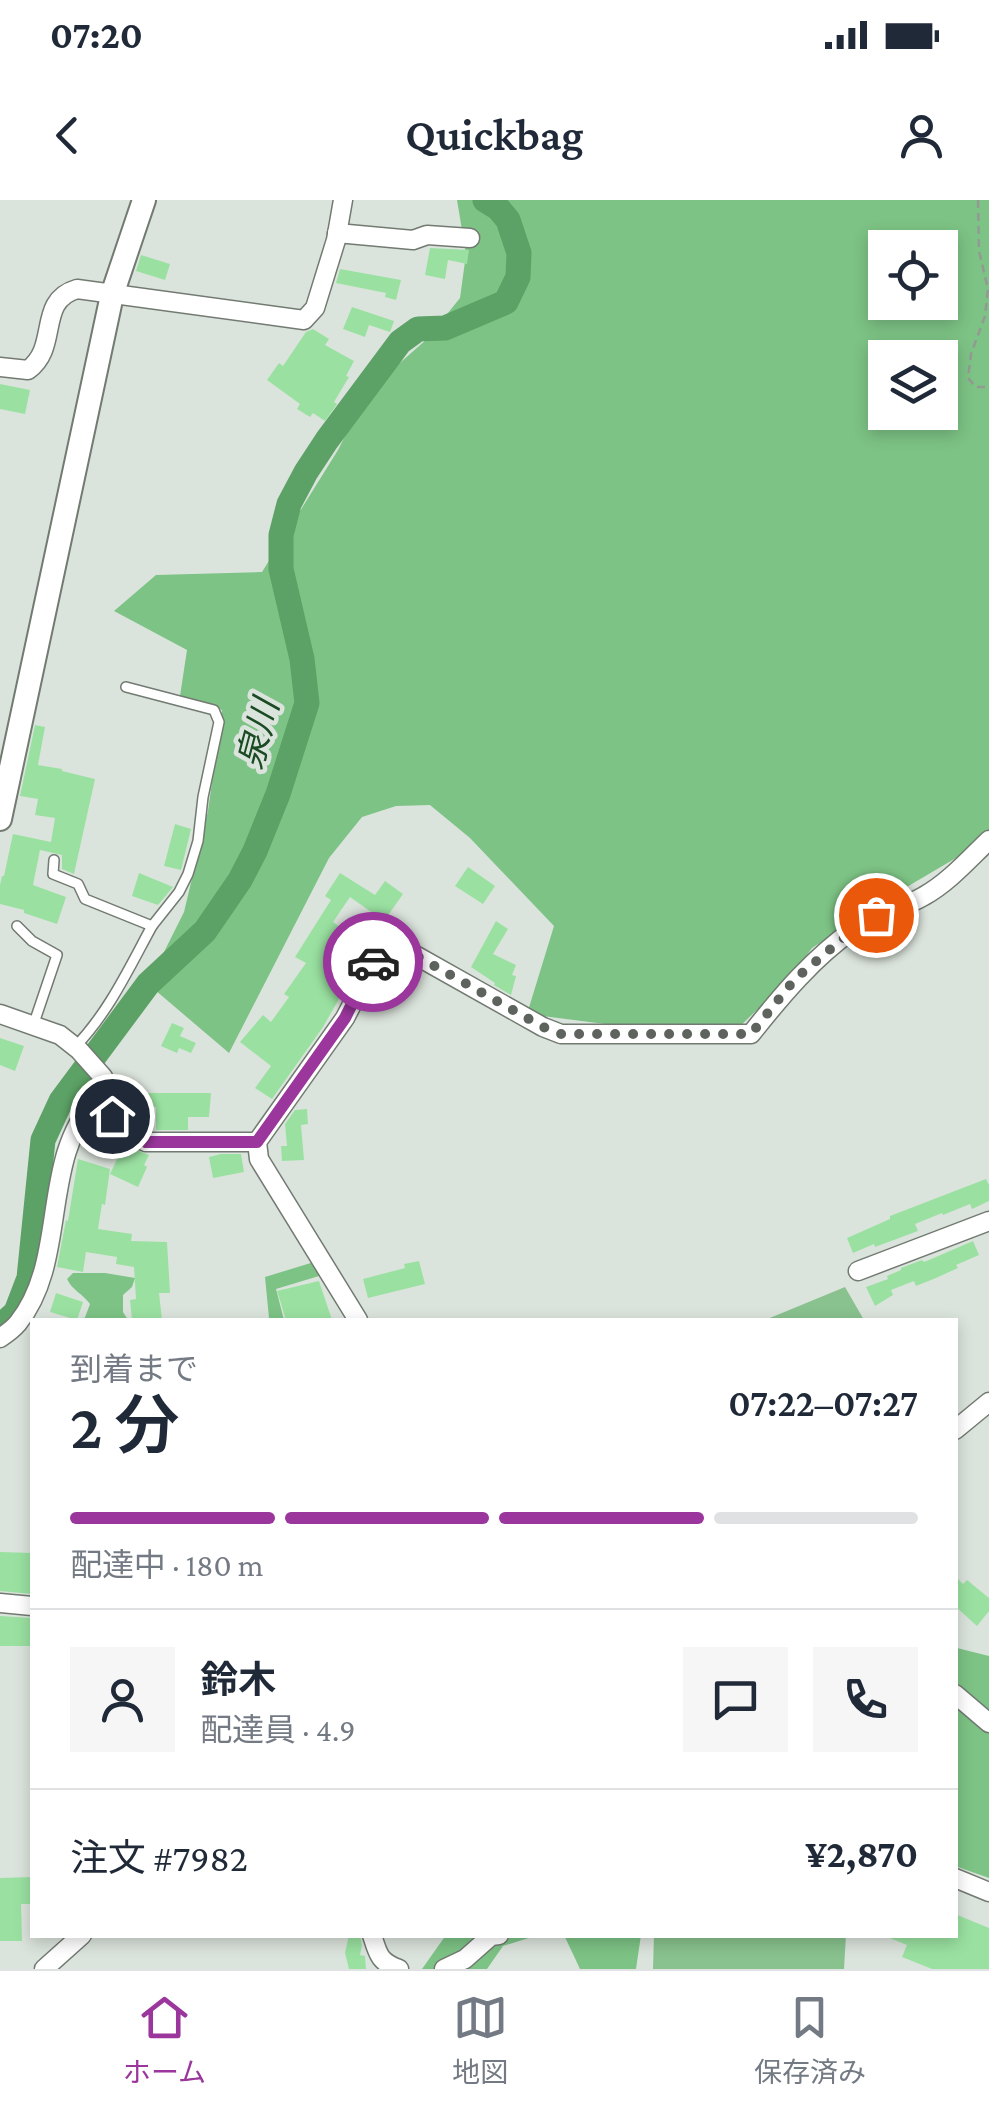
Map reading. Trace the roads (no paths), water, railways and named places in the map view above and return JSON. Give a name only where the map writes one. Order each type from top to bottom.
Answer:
[{"type":"street","points":[[0,819],[112,295],[144,200]]},
{"type":"street","points":[[0,366],[28,370],[37,363],[43,355],[53,307],[64,293],[77,289],[304,320],[316,308],[343,200]]},
{"type":"street","points":[[337,233],[413,240],[427,235],[470,238]]},
{"type":"street","points":[[357,1318],[258,1159],[257,1142],[345,1018],[374,962],[384,951],[399,946],[561,1034],[751,1034],[795,979],[852,931],[876,915],[922,898],[989,840]]},
{"type":"street","points":[[0,1014],[60,1035],[102,1077],[96,1099],[84,1112],[62,1164],[43,1268],[33,1296],[17,1324],[0,1338]]},
{"type":"street","points":[[96,1099],[127,1133],[146,1142],[257,1142]]},
{"type":"street","points":[[858,1271],[989,1220]]},
{"type":"street","points":[[958,1428],[989,1402]]},
{"type":"street","points":[[0,1602],[30,1606]]},
{"type":"street","points":[[958,1697],[989,1723]]},
{"type":"street","points":[[958,1879],[989,1892]]},
{"type":"street","points":[[44,1969],[79,1938]]},
{"type":"street","points":[[373,1938],[385,1964],[399,1969]]},
{"type":"street","points":[[444,1969],[489,1938]]},
{"type":"lane","points":[[77,1048],[107,1009],[152,926],[188,874],[198,841],[219,722],[214,710],[126,688]]},
{"type":"lane","points":[[54,860],[53,874],[78,884],[85,898],[152,926]]},
{"type":"lane","points":[[17,926],[57,955],[33,1026]]},
{"type":"waterway","name":"泉川","points":[[0,1327],[16,1312],[29,1278],[43,1140],[61,1101],[148,984],[205,931],[240,880],[278,794],[307,703],[302,659],[281,569],[281,535],[289,504],[327,440],[400,342],[418,329],[445,328],[506,302],[518,277],[519,253],[508,220],[485,200]]}]
